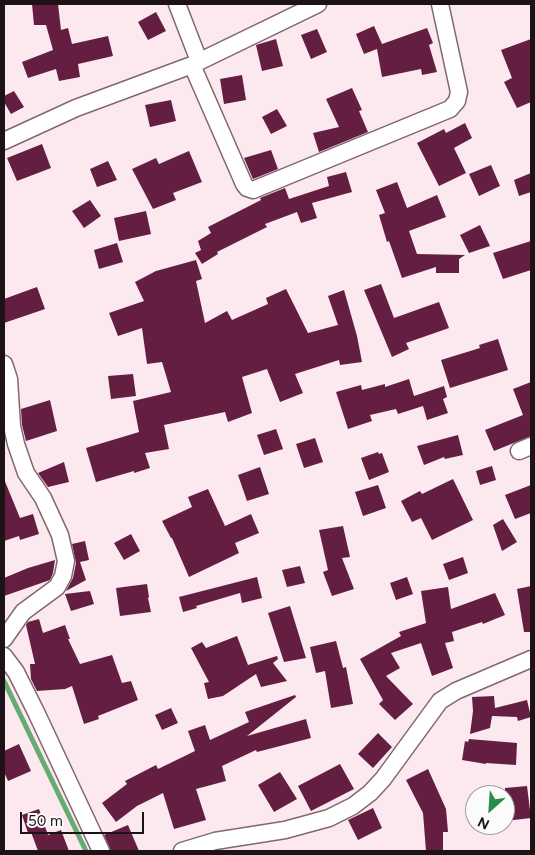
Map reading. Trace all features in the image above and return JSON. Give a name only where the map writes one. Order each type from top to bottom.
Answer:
[{"type":"street","points":[[177,4],[195,63],[244,184],[247,188],[253,190],[450,109],[457,101],[459,92],[440,4]]},
{"type":"street","points":[[4,142],[76,108],[195,63],[318,4]]},
{"type":"street","points":[[4,364],[9,378],[12,426],[16,444],[26,473],[43,498],[60,535],[66,560],[63,576],[57,587],[23,612],[4,640]]},
{"type":"street","points":[[4,656],[16,672],[36,712],[100,851]]},
{"type":"street","points":[[182,851],[215,841],[285,830],[329,818],[354,806],[383,779],[440,702],[456,691],[531,659]]},
{"type":"building","points":[[32,4],[58,4],[61,30],[68,28],[72,44],[108,36],[113,56],[78,64],[80,77],[59,81],[56,69],[28,78],[22,62],[53,50],[46,25],[34,25]]},
{"type":"building","points":[[156,12],[166,31],[148,40],[138,22]]},
{"type":"building","points":[[374,26],[382,44],[427,28],[433,43],[429,45],[437,72],[422,75],[421,69],[382,77],[377,49],[364,54],[356,34]]},
{"type":"building","points":[[317,29],[327,52],[311,59],[301,35]]},
{"type":"building","points":[[276,39],[283,66],[262,71],[256,45]]},
{"type":"building","points":[[531,39],[531,102],[517,108],[504,82],[512,78],[501,50]]},
{"type":"building","points":[[242,75],[246,100],[224,104],[220,79]]},
{"type":"building","points":[[352,88],[362,110],[359,111],[368,132],[319,152],[313,133],[339,127],[326,99]]},
{"type":"building","points":[[14,91],[24,107],[11,114],[4,102],[4,96]]},
{"type":"building","points":[[171,100],[176,121],[150,127],[145,105]]},
{"type":"building","points":[[277,109],[287,126],[271,134],[262,117]]},
{"type":"building","points":[[465,123],[472,138],[454,148],[466,173],[439,186],[417,143],[444,129],[446,133]]},
{"type":"building","points":[[42,144],[51,168],[17,181],[7,158]]},
{"type":"building","points":[[271,150],[278,169],[253,179],[244,158]]},
{"type":"building","points":[[189,151],[202,182],[173,193],[176,200],[153,209],[132,169],[156,158],[159,164]]},
{"type":"building","points":[[108,161],[117,180],[97,187],[90,169]]},
{"type":"building","points":[[491,165],[500,186],[479,196],[469,174]]},
{"type":"building","points":[[346,172],[352,192],[312,203],[317,218],[301,223],[297,212],[265,224],[267,227],[217,252],[218,254],[202,264],[195,253],[201,250],[198,241],[211,233],[208,227],[261,200],[260,198],[285,188],[289,199],[329,186],[327,177]]},
{"type":"building","points":[[531,173],[531,192],[519,196],[514,180]]},
{"type":"building","points":[[397,182],[407,208],[437,195],[446,217],[409,231],[417,254],[465,255],[459,259],[459,273],[436,273],[436,267],[402,278],[389,241],[387,242],[379,215],[385,213],[376,190]]},
{"type":"building","points":[[90,200],[101,216],[84,228],[72,211]]},
{"type":"building","points":[[146,211],[151,234],[119,241],[114,218]]},
{"type":"building","points":[[480,225],[490,246],[469,253],[460,235]]},
{"type":"building","points":[[531,241],[531,270],[503,279],[493,253]]},
{"type":"building","points":[[117,243],[123,262],[99,269],[94,250]]},
{"type":"building","points":[[196,260],[202,279],[196,281],[205,323],[227,311],[232,320],[268,304],[266,298],[286,289],[308,333],[338,325],[328,296],[344,290],[362,362],[340,365],[339,360],[295,374],[303,393],[280,402],[267,369],[242,377],[252,413],[228,422],[225,412],[164,425],[169,449],[145,453],[150,468],[96,482],[86,448],[139,432],[133,401],[171,392],[162,362],[147,364],[142,328],[118,336],[109,313],[144,301],[135,282],[156,271]]},
{"type":"building","points":[[381,284],[394,318],[439,302],[449,328],[406,343],[409,349],[392,357],[364,290]]},
{"type":"building","points":[[37,287],[45,309],[4,323],[4,299]]},
{"type":"building","points":[[498,339],[508,370],[450,388],[441,360],[480,348],[479,345]]},
{"type":"building","points":[[133,374],[136,396],[111,399],[108,376]]},
{"type":"building","points":[[409,379],[414,396],[444,386],[447,397],[443,399],[448,413],[427,420],[423,406],[398,414],[396,409],[370,415],[372,421],[348,429],[336,392],[361,385],[362,390],[385,384],[385,387]]},
{"type":"building","points":[[531,382],[531,436],[494,451],[485,430],[523,415],[513,389]]},
{"type":"building","points":[[50,400],[57,431],[26,441],[21,409]]},
{"type":"building","points":[[276,429],[283,449],[264,455],[257,435]]},
{"type":"building","points":[[458,435],[463,455],[445,459],[444,457],[424,465],[417,446]]},
{"type":"building","points":[[315,438],[323,462],[304,468],[296,444]]},
{"type":"building","points":[[378,452],[379,454],[382,453],[389,472],[369,480],[361,458]]},
{"type":"building","points":[[64,462],[69,482],[48,487],[38,473]]},
{"type":"building","points":[[492,466],[496,480],[480,485],[476,471]]},
{"type":"building","points":[[260,467],[269,494],[247,501],[238,475]]},
{"type":"building","points":[[4,479],[20,518],[33,514],[39,534],[20,540],[19,536],[4,541]]},
{"type":"building","points":[[453,479],[473,520],[432,540],[421,518],[412,522],[401,501],[420,491],[422,494]]},
{"type":"building","points":[[378,485],[386,508],[363,516],[355,492]]},
{"type":"building","points":[[531,485],[531,513],[515,519],[505,495]]},
{"type":"building","points":[[208,489],[225,526],[251,514],[259,533],[235,543],[239,553],[189,577],[172,538],[162,521],[192,507],[188,497]]},
{"type":"building","points":[[503,519],[517,542],[502,551],[493,525]]},
{"type":"building","points":[[343,526],[350,557],[342,558],[354,589],[332,596],[323,572],[328,570],[319,530]]},
{"type":"building","points":[[131,534],[140,551],[124,560],[114,543]]},
{"type":"building","points":[[85,541],[89,560],[80,562],[86,580],[66,591],[73,578],[76,563],[72,544]]},
{"type":"building","points":[[463,557],[468,573],[449,580],[443,564]]},
{"type":"building","points":[[55,560],[50,580],[4,596],[4,578]]},
{"type":"building","points":[[300,566],[305,583],[287,587],[282,570]]},
{"type":"building","points":[[257,577],[262,598],[242,603],[240,593],[196,606],[197,608],[183,612],[179,597]]},
{"type":"building","points":[[407,577],[413,594],[396,600],[390,583]]},
{"type":"building","points":[[147,584],[151,612],[120,616],[116,588]]},
{"type":"building","points":[[531,586],[531,632],[524,632],[517,589]]},
{"type":"building","points":[[448,587],[451,609],[495,593],[505,615],[483,624],[482,622],[452,632],[454,641],[445,643],[453,668],[432,676],[421,643],[391,653],[400,668],[386,676],[413,704],[395,720],[379,704],[383,700],[360,659],[401,636],[399,632],[426,623],[421,591]]},
{"type":"building","points":[[90,591],[94,604],[71,611],[65,594]]},
{"type":"building","points":[[290,606],[306,658],[284,662],[268,613]]},
{"type":"building","points":[[39,619],[43,633],[65,625],[70,639],[68,639],[80,664],[112,655],[122,683],[131,681],[138,700],[98,716],[99,719],[84,724],[72,686],[65,689],[37,691],[31,679],[30,664],[35,664],[26,625],[28,622]]},
{"type":"building","points":[[237,636],[248,665],[277,656],[278,659],[273,663],[287,681],[261,687],[256,674],[223,696],[208,699],[204,683],[209,682],[191,648],[202,642],[206,648]]},
{"type":"building","points":[[336,641],[343,668],[346,667],[353,704],[331,708],[325,671],[316,673],[310,647]]},
{"type":"building","points":[[295,695],[296,697],[247,736],[306,719],[311,738],[257,752],[256,750],[222,766],[226,781],[196,789],[206,820],[174,829],[163,793],[137,806],[116,822],[102,803],[127,784],[125,781],[156,765],[158,769],[195,751],[188,731],[205,725],[210,740],[249,722],[245,712]]},
{"type":"building","points":[[494,696],[495,708],[527,700],[531,717],[518,721],[517,717],[492,716],[490,728],[470,734],[473,711],[472,697]]},
{"type":"building","points":[[171,708],[178,723],[162,730],[155,715]]},
{"type":"building","points":[[378,733],[392,747],[373,768],[358,754]]},
{"type":"building","points":[[469,739],[517,743],[516,765],[486,764],[462,760],[465,741],[468,742]]},
{"type":"building","points":[[19,744],[31,771],[8,781],[4,772],[4,751]]},
{"type":"building","points":[[340,764],[354,789],[311,811],[298,786]]},
{"type":"building","points":[[428,769],[446,809],[448,832],[443,832],[443,851],[426,851],[423,813],[406,780]]},
{"type":"building","points":[[280,772],[297,799],[274,812],[258,785]]},
{"type":"building","points":[[527,786],[531,818],[515,820],[515,787]]},
{"type":"building","points":[[373,808],[382,828],[358,840],[348,820]]},
{"type":"building","points":[[39,809],[48,835],[61,830],[69,851],[38,851],[31,832],[28,833],[22,815]]},
{"type":"building","points":[[128,825],[139,851],[111,851],[104,835]]},
{"type":"waterway","points":[[4,681],[86,851]]}]
